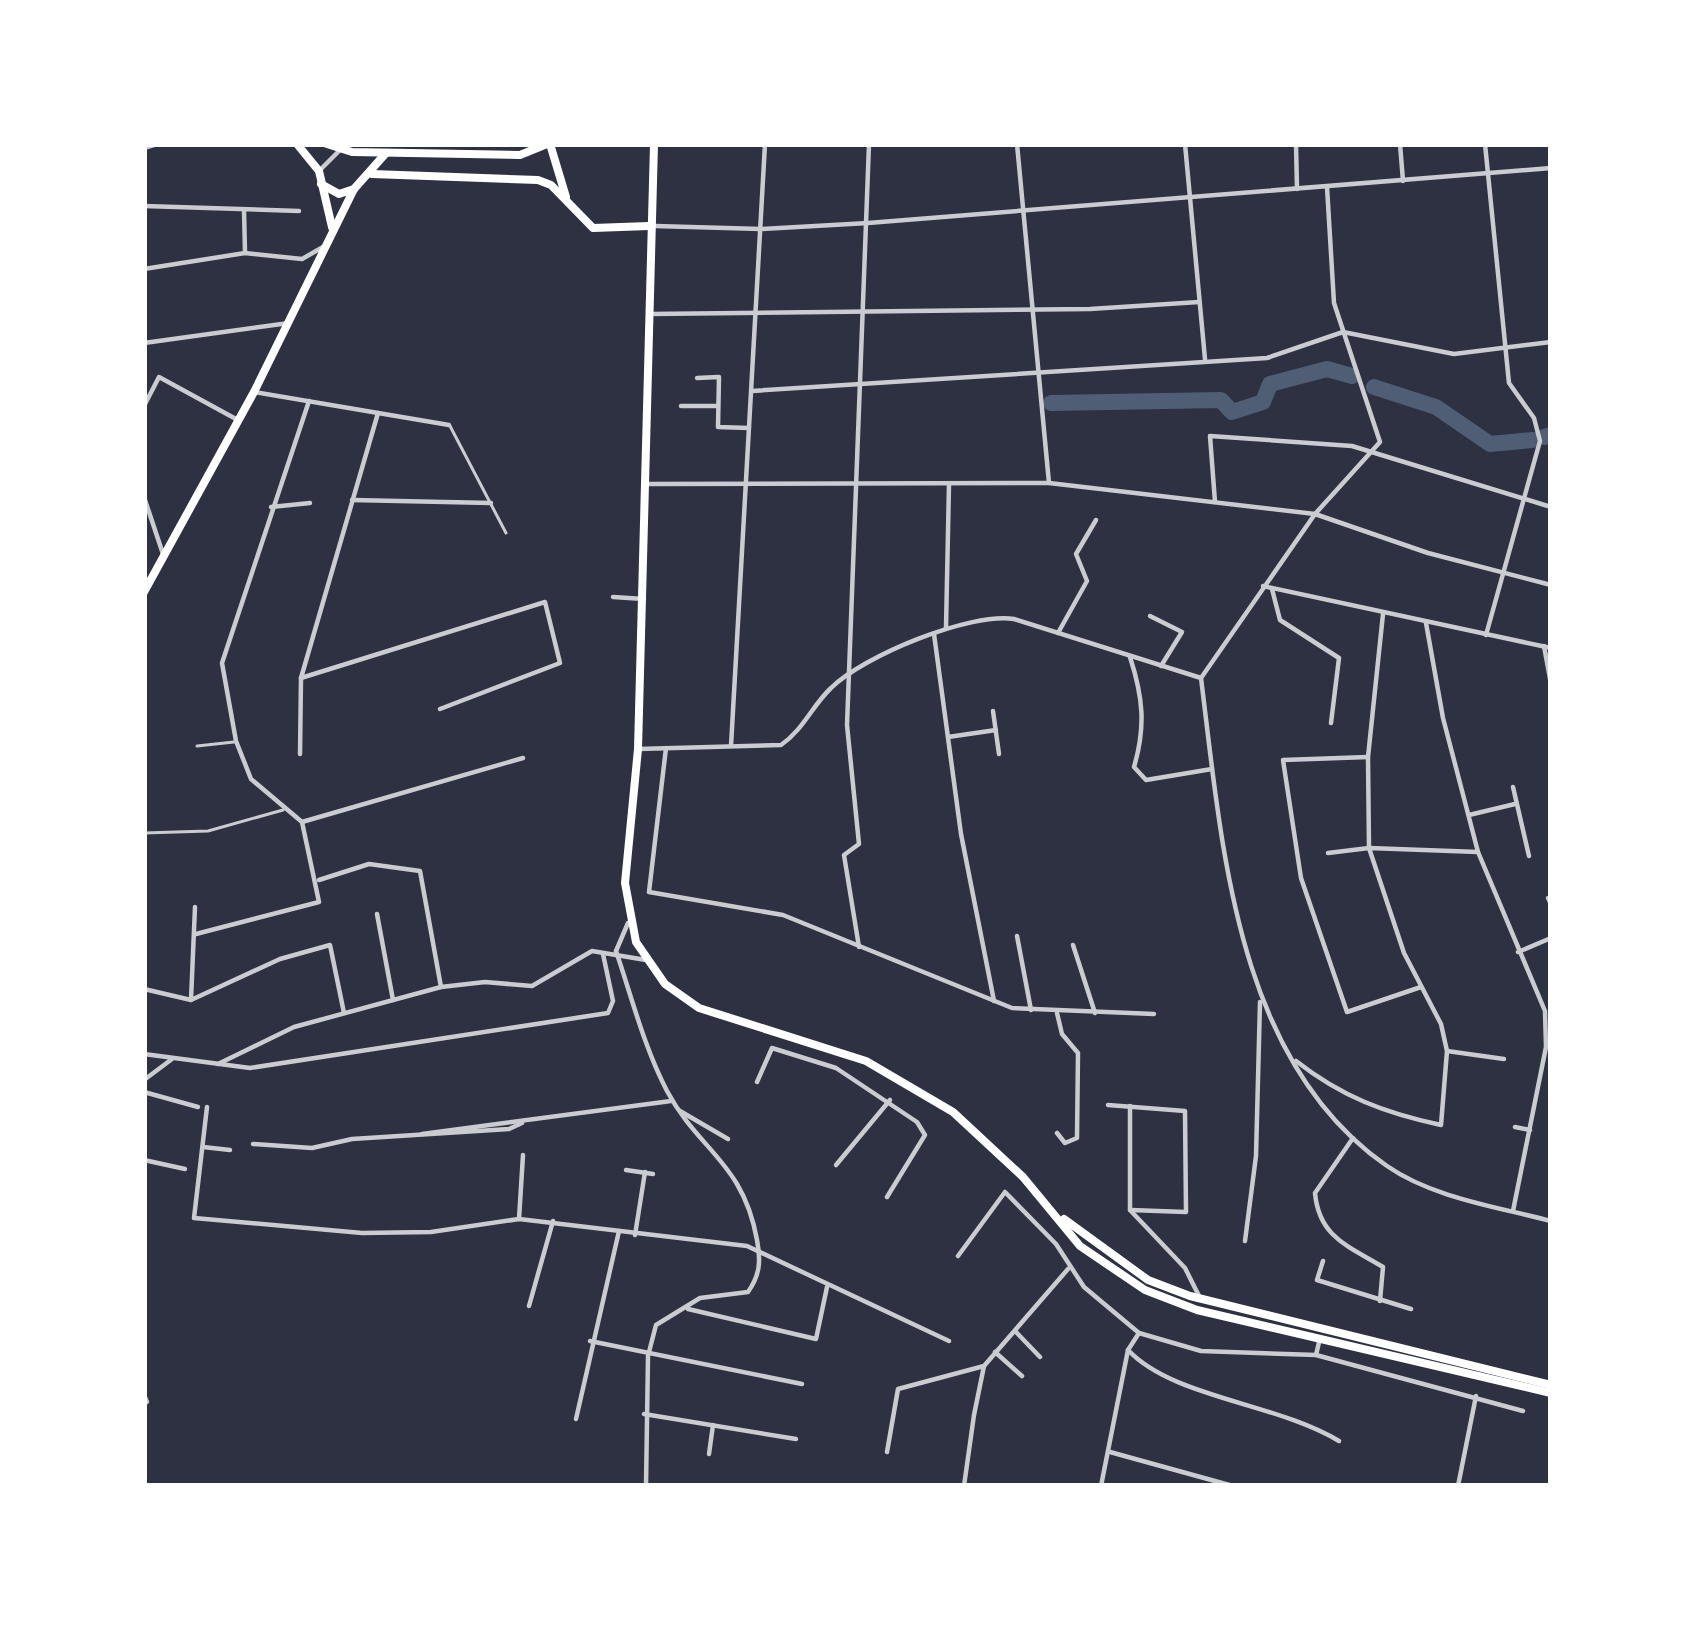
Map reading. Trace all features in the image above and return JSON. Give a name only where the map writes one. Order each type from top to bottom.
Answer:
[{"type":"main road","points":[[298,144],[319,171],[332,228]]},
{"type":"main road","points":[[327,144],[340,150],[386,153],[520,155],[548,144],[566,199]]},
{"type":"main road","points":[[656,144],[650,209],[638,749],[625,883],[628,922],[647,960],[665,984],[699,1008],[820,1046],[899,1078],[953,1112],[1058,1215],[1148,1280],[1200,1298],[1551,1389]]},
{"type":"main road","points":[[144,592],[254,392],[353,189],[386,153]]},
{"type":"main road","points":[[369,174],[391,170],[538,180],[566,199],[593,228],[650,226]]},
{"type":"main road","points":[[320,182],[339,194],[353,189]]},
{"type":"main road","points":[[627,227],[650,209]]},
{"type":"main road","points":[[627,227],[650,247]]},
{"type":"main road","points":[[1058,1215],[1079,1246],[1145,1290],[1197,1310],[1551,1389]]},
{"type":"street","points":[[144,148],[157,144]]},
{"type":"street","points":[[730,746],[749,486],[764,144]]},
{"type":"street","points":[[860,946],[844,855],[859,844],[849,765],[850,674],[869,144]]},
{"type":"street","points":[[1017,144],[1049,483]]},
{"type":"street","points":[[1185,144],[1206,362]]},
{"type":"street","points":[[1296,144],[1298,189]]},
{"type":"street","points":[[1400,144],[1403,181]]},
{"type":"street","points":[[1485,144],[1509,383],[1534,418],[1540,441],[1486,635]]},
{"type":"street","points":[[319,171],[340,150]]},
{"type":"street","points":[[650,226],[761,229],[868,223],[1551,168]]},
{"type":"street","points":[[1327,187],[1334,303],[1381,431],[1375,454],[1316,514],[1201,678],[1230,877],[1261,998],[1292,1057],[1353,1138],[1390,1168],[1428,1186],[1551,1221]]},
{"type":"street","points":[[144,206],[299,211]]},
{"type":"street","points":[[244,210],[245,253]]},
{"type":"street","points":[[144,269],[245,253],[302,259],[328,244]]},
{"type":"street","points":[[650,314],[1199,302]]},
{"type":"street","points":[[144,343],[290,322]]},
{"type":"street","points":[[752,392],[1267,358],[1343,332],[1454,354],[1551,341]]},
{"type":"street","points":[[144,406],[159,376],[237,420]]},
{"type":"street","points":[[697,378],[718,377],[718,427],[749,428]]},
{"type":"street","points":[[254,392],[449,425]]},
{"type":"street","points":[[196,934],[319,902],[302,822],[250,779],[236,742],[223,651],[309,401]]},
{"type":"street","points":[[681,406],[718,406]]},
{"type":"street","points":[[300,754],[301,678],[378,413]]},
{"type":"street","points":[[1214,502],[1210,436],[1325,441],[1551,507]]},
{"type":"street","points":[[646,484],[1049,483],[1316,514],[1551,585]]},
{"type":"street","points":[[946,628],[949,484]]},
{"type":"street","points":[[144,497],[163,554]]},
{"type":"street","points":[[352,500],[490,503]]},
{"type":"street","points":[[271,507],[310,503]]},
{"type":"street","points":[[1058,633],[1087,581],[1076,554],[1096,520]]},
{"type":"street","points":[[1263,586],[1547,647],[1551,684]]},
{"type":"street","points":[[1271,589],[1280,620],[1340,658],[1330,723]]},
{"type":"street","points":[[613,597],[644,599]]},
{"type":"street","points":[[301,678],[545,602],[560,663],[440,709]]},
{"type":"street","points":[[1292,1057],[1329,1087],[1380,1112],[1441,1125],[1448,1051],[1441,1024],[1421,987],[1369,848],[1368,758],[1383,614]]},
{"type":"street","points":[[638,749],[781,745],[827,691],[850,674],[946,628],[999,616],[1201,678]]},
{"type":"street","points":[[1150,616],[1182,632],[1161,666]]},
{"type":"street","points":[[1426,623],[1443,718],[1478,852],[1545,1011],[1546,1047],[1513,1211]]},
{"type":"street","points":[[934,634],[994,1002]]},
{"type":"street","points":[[1130,657],[1142,692],[1144,718],[1134,767],[1138,776],[1146,780],[1213,769]]},
{"type":"street","points":[[993,711],[999,754]]},
{"type":"street","points":[[948,737],[996,730]]},
{"type":"street","points":[[666,748],[649,892],[765,909],[994,1002],[1058,1013],[1154,1014]]},
{"type":"street","points":[[302,822],[523,758]]},
{"type":"street","points":[[1368,758],[1283,760],[1296,857],[1347,1012],[1421,987]]},
{"type":"street","points":[[1513,788],[1529,856]]},
{"type":"street","points":[[1469,814],[1515,804]]},
{"type":"street","points":[[1328,853],[1369,848],[1478,852]]},
{"type":"street","points":[[317,881],[369,864],[420,871],[441,987]]},
{"type":"street","points":[[191,1000],[195,907]]},
{"type":"street","points":[[377,914],[393,1000]]},
{"type":"street","points":[[628,922],[616,951],[648,1050],[672,1100],[737,1179],[751,1206],[759,1252],[758,1277],[748,1292],[700,1298],[656,1324],[644,1414],[646,1486]]},
{"type":"street","points":[[1017,936],[1031,1010]]},
{"type":"street","points":[[1518,952],[1551,938]]},
{"type":"street","points":[[144,989],[191,1000],[280,959],[330,945],[344,1013]]},
{"type":"street","points":[[1072,945],[1095,1013]]},
{"type":"street","points":[[218,1064],[294,1027],[441,987],[472,982],[532,986],[582,954],[616,951],[647,960]]},
{"type":"street","points":[[144,1054],[250,1068],[608,1013],[613,1001],[603,954]]},
{"type":"street","points":[[1245,1241],[1256,1156],[1261,998]]},
{"type":"street","points":[[1057,1133],[1065,1143],[1076,1138],[1078,1052],[1062,1034],[1058,1013]]},
{"type":"street","points":[[817,1060],[820,1046]]},
{"type":"street","points":[[757,1082],[772,1048],[817,1060],[890,1100],[926,1135],[886,1197]]},
{"type":"street","points":[[1448,1051],[1504,1059]]},
{"type":"street","points":[[144,1080],[172,1059]]},
{"type":"street","points":[[144,1092],[198,1107]]},
{"type":"street","points":[[253,1144],[313,1148],[463,1125],[522,1124],[672,1100]]},
{"type":"street","points":[[836,1165],[890,1100]]},
{"type":"street","points":[[1108,1105],[1185,1111],[1186,1212],[1130,1210]]},
{"type":"street","points":[[1130,1106],[1130,1210],[1185,1268],[1200,1298]]},
{"type":"street","points":[[207,1107],[194,1218],[362,1233],[430,1232],[519,1219],[747,1246],[950,1341]]},
{"type":"street","points":[[680,1111],[728,1138]]},
{"type":"street","points":[[1515,1127],[1530,1130]]},
{"type":"street","points":[[1353,1138],[1315,1193],[1316,1215],[1327,1234],[1383,1267],[1380,1300]]},
{"type":"street","points":[[202,1147],[230,1150]]},
{"type":"street","points":[[519,1219],[523,1155]]},
{"type":"street","points":[[144,1160],[185,1168]]},
{"type":"street","points":[[626,1170],[649,1173],[635,1234]]},
{"type":"street","points":[[958,1256],[1005,1192],[1056,1244],[1068,1269],[1139,1333],[1201,1351],[1316,1355],[1523,1411]]},
{"type":"street","points":[[529,1306],[553,1221]]},
{"type":"street","points":[[576,1419],[590,1341],[619,1231]]},
{"type":"street","points":[[1323,1261],[1317,1280],[1411,1309]]},
{"type":"street","points":[[964,1486],[984,1366],[1068,1269]]},
{"type":"street","points":[[688,1309],[816,1339],[827,1287]]},
{"type":"street","points":[[1014,1329],[1040,1357]]},
{"type":"street","points":[[1101,1486],[1128,1350],[1139,1333]]},
{"type":"street","points":[[1316,1355],[1320,1338]]},
{"type":"street","points":[[590,1341],[648,1357],[802,1384]]},
{"type":"street","points":[[1128,1350],[1142,1364],[1175,1382],[1306,1421],[1339,1441]]},
{"type":"street","points":[[995,1352],[1022,1376]]},
{"type":"street","points":[[887,1451],[898,1389],[984,1366]]},
{"type":"street","points":[[1458,1486],[1476,1396]]},
{"type":"street","points":[[644,1414],[796,1439]]},
{"type":"street","points":[[709,1454],[713,1425]]},
{"type":"street","points":[[1110,1452],[1233,1486]]},
{"type":"lane","points":[[449,425],[506,533]]},
{"type":"lane","points":[[197,746],[236,742]]},
{"type":"lane","points":[[144,832],[208,831],[283,810]]},
{"type":"waterway","points":[[1051,403],[1221,400],[1232,412],[1263,402],[1270,384],[1327,369],[1352,376]]},
{"type":"waterway","points":[[1374,387],[1436,407],[1490,444],[1533,440]]},
{"type":"waterway","points":[[1544,437],[1551,435]]}]
